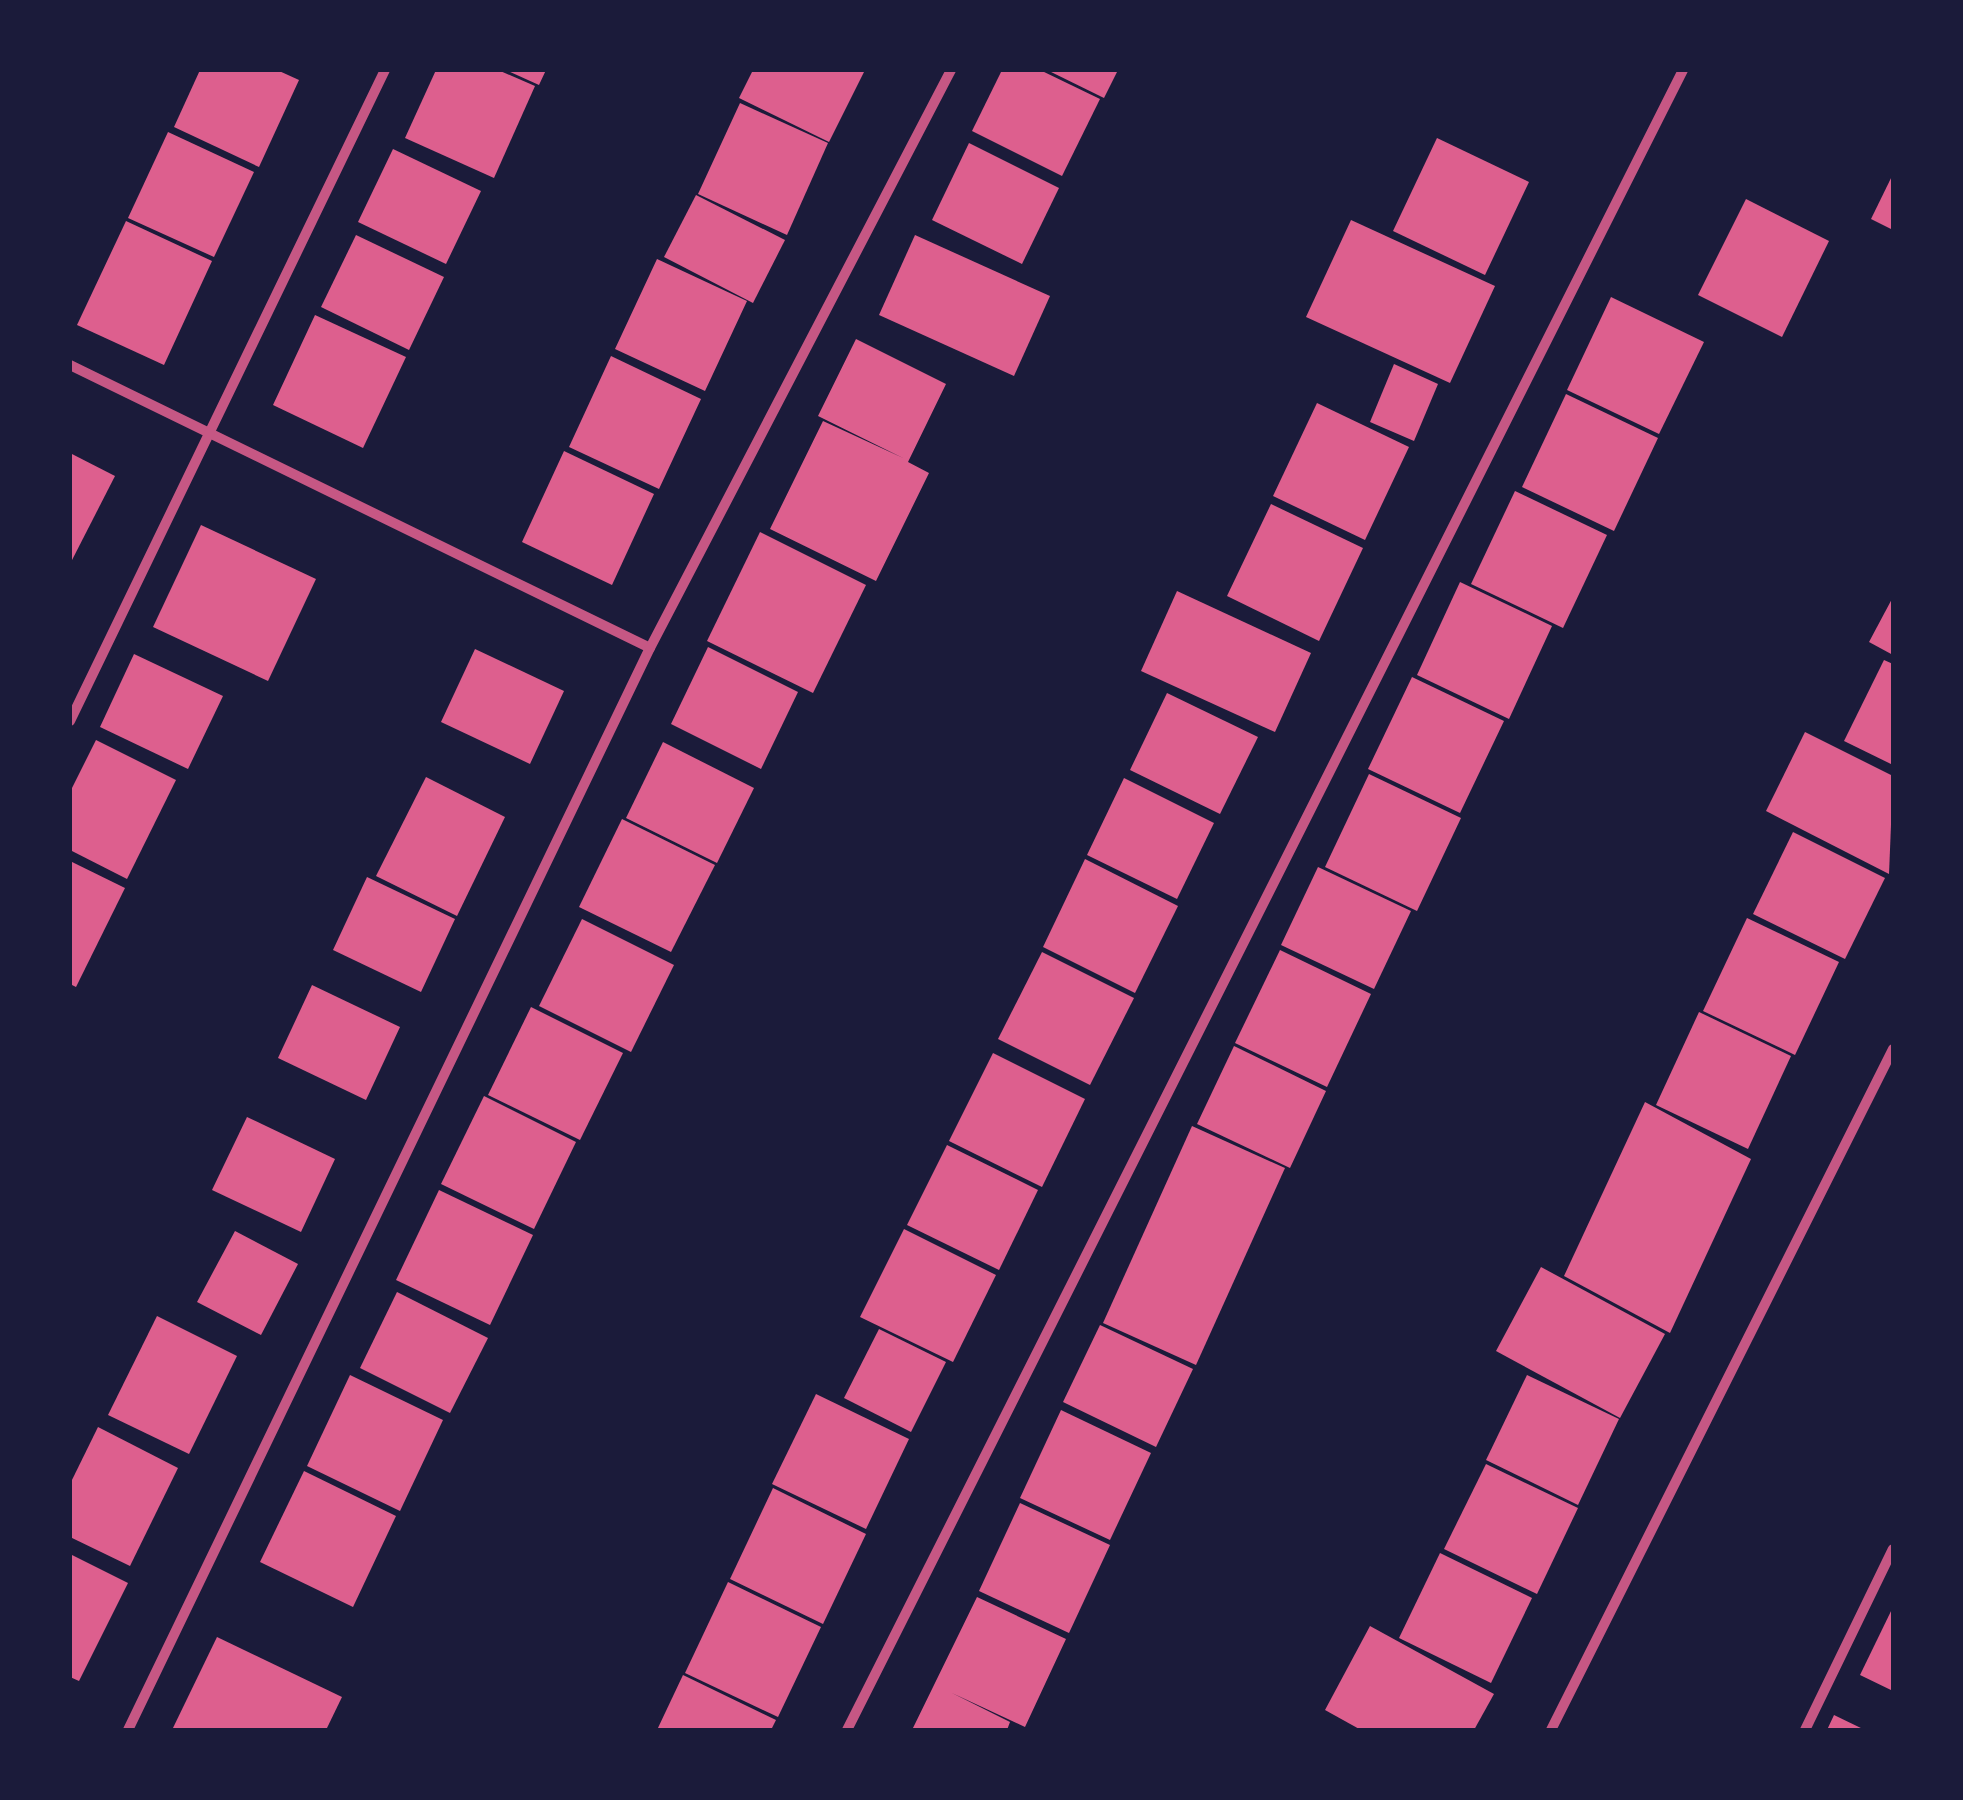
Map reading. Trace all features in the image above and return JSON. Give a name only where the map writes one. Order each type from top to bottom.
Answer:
[{"type":"street","points":[[70,721],[212,435],[385,70]]},
{"type":"street","points":[[128,1730],[650,648],[951,70]]},
{"type":"street","points":[[847,1730],[1683,70]]},
{"type":"street","points":[[70,365],[650,648]]},
{"type":"street","points":[[1551,1730],[1893,1049]]},
{"type":"street","points":[[1805,1730],[1893,1549]]},
{"type":"building","points":[[200,70],[277,70],[299,80],[259,167],[174,127]]},
{"type":"building","points":[[436,70],[498,70],[535,86],[494,178],[405,138]]},
{"type":"building","points":[[506,70],[546,70],[539,85]]},
{"type":"building","points":[[753,70],[865,70],[829,142],[739,98]]},
{"type":"building","points":[[1002,70],[1040,70],[1100,99],[1062,176],[972,131]]},
{"type":"building","points":[[1047,70],[1118,70],[1104,98]]},
{"type":"building","points":[[740,103],[828,143],[787,235],[698,194]]},
{"type":"building","points":[[168,132],[254,172],[214,257],[128,218]]},
{"type":"building","points":[[1437,138],[1529,182],[1485,275],[1393,231]]},
{"type":"building","points":[[969,143],[1059,188],[1022,264],[932,220]]},
{"type":"building","points":[[393,149],[481,191],[446,264],[358,222]]},
{"type":"building","points":[[1893,174],[1893,230],[1871,219]]},
{"type":"building","points":[[696,195],[785,240],[753,303],[664,257]]},
{"type":"building","points":[[1746,199],[1829,241],[1782,337],[1698,295]]},
{"type":"building","points":[[1351,220],[1495,286],[1450,383],[1306,317]]},
{"type":"building","points":[[126,221],[212,261],[164,365],[77,325]]},
{"type":"building","points":[[356,235],[444,277],[409,350],[321,307]]},
{"type":"building","points":[[915,235],[1050,296],[1014,376],[879,315]]},
{"type":"building","points":[[657,259],[747,301],[705,391],[615,349]]},
{"type":"building","points":[[1611,297],[1704,342],[1659,434],[1567,390]]},
{"type":"building","points":[[315,315],[406,357],[363,448],[273,405]]},
{"type":"building","points":[[856,339],[946,384],[908,462],[929,473],[876,581],[770,529],[823,421],[903,458],[818,416]]},
{"type":"building","points":[[611,356],[701,399],[659,489],[569,447]]},
{"type":"building","points":[[1394,364],[1438,384],[1414,441],[1370,422]]},
{"type":"building","points":[[1566,394],[1658,438],[1614,531],[1522,487]]},
{"type":"building","points":[[1317,403],[1409,447],[1365,540],[1273,496]]},
{"type":"building","points":[[564,451],[654,494],[612,585],[522,542]]},
{"type":"building","points":[[70,453],[115,476],[70,564]]},
{"type":"building","points":[[1515,491],[1607,535],[1563,628],[1471,584]]},
{"type":"building","points":[[1271,504],[1363,548],[1319,641],[1227,596]]},
{"type":"building","points":[[201,525],[316,579],[268,681],[153,627]]},
{"type":"building","points":[[760,532],[866,585],[813,693],[707,641]]},
{"type":"building","points":[[1460,582],[1552,626],[1509,719],[1417,675]]},
{"type":"building","points":[[1177,591],[1311,653],[1275,732],[1141,671]]},
{"type":"building","points":[[1893,597],[1893,655],[1869,642]]},
{"type":"building","points":[[708,647],[798,692],[761,769],[671,724]]},
{"type":"building","points":[[475,649],[564,691],[530,764],[441,722]]},
{"type":"building","points":[[134,654],[223,696],[188,769],[100,727]]},
{"type":"building","points":[[1884,660],[1893,664],[1893,765],[1844,741]]},
{"type":"building","points":[[1412,677],[1504,721],[1460,813],[1368,769]]},
{"type":"building","points":[[1167,693],[1258,737],[1220,814],[1130,770]]},
{"type":"building","points":[[1805,732],[1893,776],[1889,874],[1766,811]]},
{"type":"building","points":[[96,740],[176,780],[127,879],[70,850],[70,792]]},
{"type":"building","points":[[663,742],[754,788],[717,863],[626,818]]},
{"type":"building","points":[[1369,774],[1461,818],[1417,911],[1325,867]]},
{"type":"building","points":[[426,777],[505,817],[457,916],[376,876]]},
{"type":"building","points":[[1124,778],[1214,823],[1177,899],[1087,855]]},
{"type":"building","points":[[622,819],[715,865],[671,952],[579,907]]},
{"type":"building","points":[[1793,832],[1885,878],[1845,959],[1753,914]]},
{"type":"building","points":[[1085,859],[1178,906],[1135,993],[1043,947]]},
{"type":"building","points":[[70,861],[125,888],[76,987],[70,984]]},
{"type":"building","points":[[1318,867],[1411,911],[1374,989],[1281,945]]},
{"type":"building","points":[[367,877],[455,919],[421,992],[333,950]]},
{"type":"building","points":[[1747,918],[1839,962],[1795,1055],[1703,1011]]},
{"type":"building","points":[[582,919],[674,965],[631,1052],[539,1006]]},
{"type":"building","points":[[1280,950],[1371,994],[1327,1087],[1235,1043]]},
{"type":"building","points":[[1042,952],[1134,998],[1090,1085],[998,1039]]},
{"type":"building","points":[[312,985],[400,1027],[366,1100],[278,1058]]},
{"type":"building","points":[[531,1007],[623,1053],[580,1140],[488,1095]]},
{"type":"building","points":[[1699,1012],[1791,1056],[1748,1149],[1656,1105]]},
{"type":"building","points":[[1234,1046],[1326,1091],[1290,1168],[1197,1124]]},
{"type":"building","points":[[993,1053],[1085,1099],[1042,1187],[949,1141]]},
{"type":"building","points":[[484,1096],[576,1142],[534,1229],[441,1184]]},
{"type":"building","points":[[1645,1102],[1751,1159],[1670,1333],[1564,1276]]},
{"type":"building","points":[[247,1117],[335,1159],[301,1232],[212,1190]]},
{"type":"building","points":[[1192,1126],[1285,1168],[1196,1365],[1103,1323]]},
{"type":"building","points":[[947,1145],[1038,1190],[999,1270],[907,1225]]},
{"type":"building","points":[[439,1190],[533,1235],[490,1325],[396,1280]]},
{"type":"building","points":[[904,1229],[996,1275],[953,1362],[860,1317]]},
{"type":"building","points":[[235,1231],[298,1264],[261,1335],[197,1302]]},
{"type":"building","points":[[1541,1267],[1665,1334],[1620,1418],[1496,1351]]},
{"type":"building","points":[[397,1292],[488,1338],[450,1413],[360,1368]]},
{"type":"building","points":[[157,1316],[237,1356],[189,1454],[108,1415]]},
{"type":"building","points":[[1100,1325],[1193,1369],[1156,1447],[1063,1402]]},
{"type":"building","points":[[879,1329],[946,1362],[911,1432],[844,1398]]},
{"type":"building","points":[[350,1375],[443,1420],[400,1511],[307,1466]]},
{"type":"building","points":[[1527,1375],[1619,1419],[1578,1505],[1486,1460]]},
{"type":"building","points":[[816,1394],[909,1439],[866,1529],[772,1484]]},
{"type":"building","points":[[1061,1410],[1151,1453],[1110,1540],[1020,1498]]},
{"type":"building","points":[[98,1427],[178,1468],[130,1566],[70,1537],[70,1484]]},
{"type":"building","points":[[1486,1464],[1578,1508],[1537,1594],[1444,1549]]},
{"type":"building","points":[[304,1471],[396,1516],[353,1607],[260,1562]]},
{"type":"building","points":[[773,1488],[866,1534],[823,1624],[730,1579]]},
{"type":"building","points":[[1020,1503],[1110,1545],[1069,1633],[979,1591]]},
{"type":"building","points":[[1440,1553],[1532,1598],[1491,1683],[1399,1638]]},
{"type":"building","points":[[70,1554],[128,1583],[79,1681],[70,1677]]},
{"type":"building","points":[[728,1582],[821,1627],[778,1717],[685,1673]]},
{"type":"building","points":[[977,1597],[1066,1639],[1025,1727],[952,1693],[1010,1722],[1007,1730],[912,1730]]},
{"type":"building","points":[[1893,1607],[1893,1691],[1860,1675]]},
{"type":"building","points":[[1370,1626],[1494,1694],[1474,1730],[1361,1730],[1325,1710]]},
{"type":"building","points":[[217,1637],[342,1697],[326,1730],[172,1730]]},
{"type":"building","points":[[683,1675],[776,1720],[771,1730],[657,1730]]},
{"type":"building","points":[[1834,1715],[1865,1730],[1827,1730]]}]
